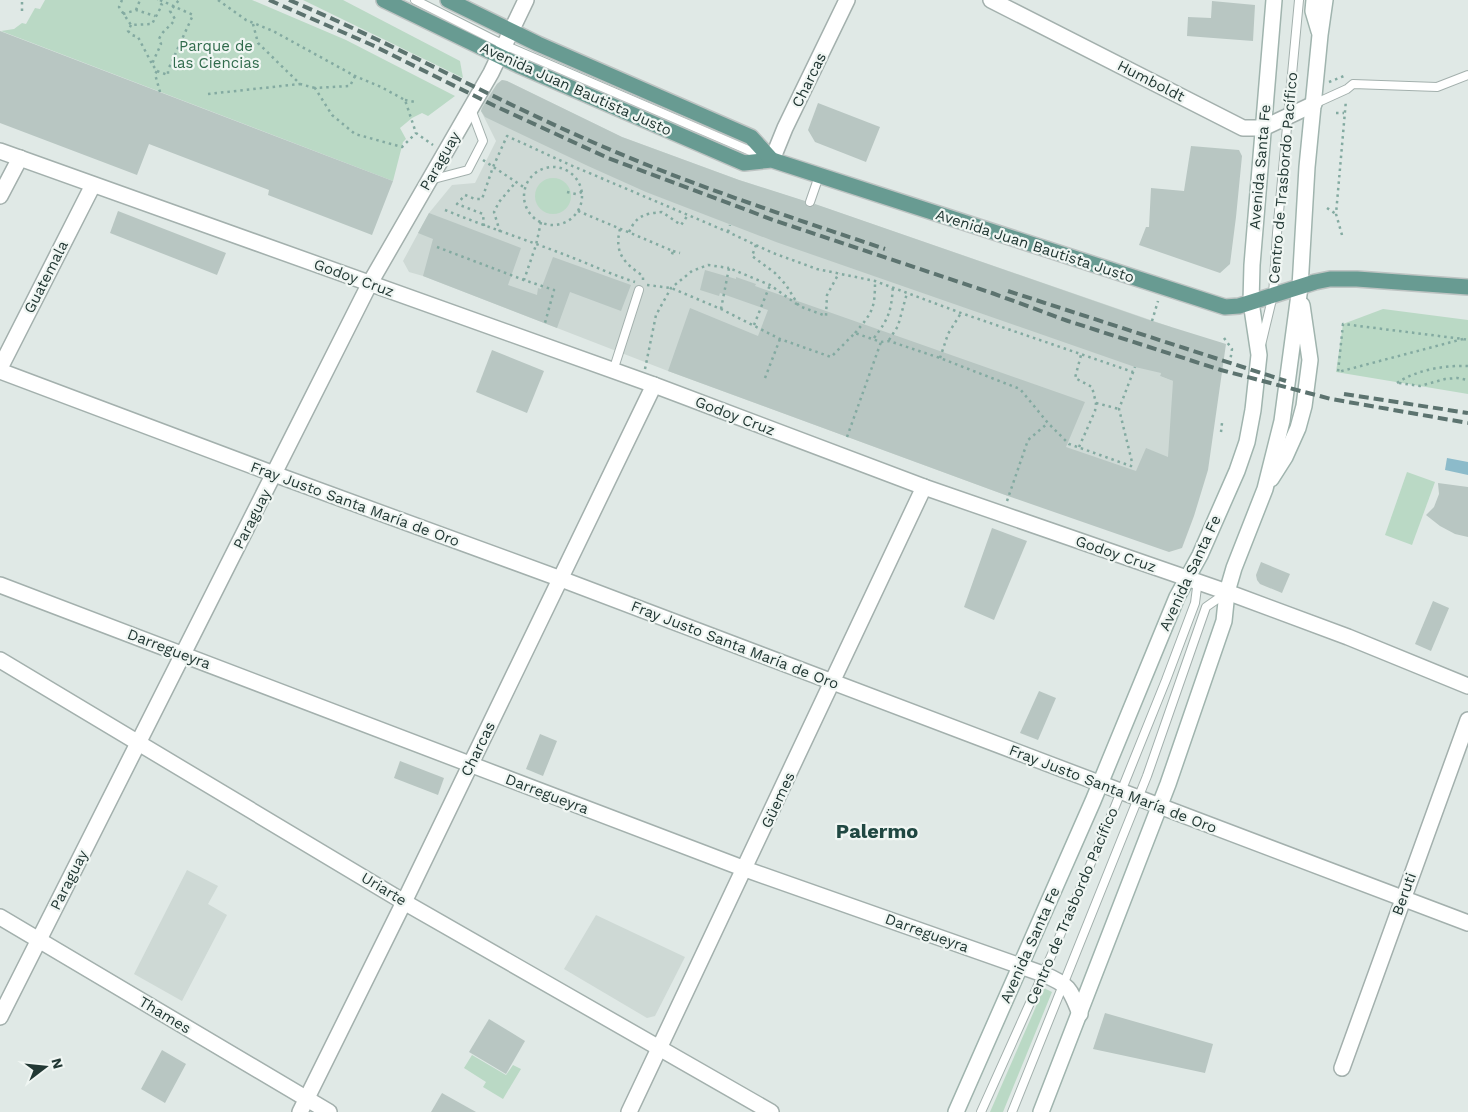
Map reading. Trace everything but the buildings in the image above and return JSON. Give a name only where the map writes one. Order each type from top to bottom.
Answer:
[{"type":"main road","name":"Avenida Juan Bautista Justo","points":[[384,0],[502,50],[744,163],[772,160],[1225,307],[1251,302],[1330,280],[1357,279],[1468,287]]},
{"type":"main road","name":"Avenida Juan Bautista Justo","points":[[448,0],[471,5],[511,31],[751,137],[772,160]]},
{"type":"street","name":"Paraguay","points":[[0,1017],[370,283],[502,50],[526,0]]},
{"type":"street","name":"Charcas","points":[[772,160],[785,128],[847,0]]},
{"type":"street","name":"Humboldt","points":[[991,0],[1243,128],[1263,128]]},
{"type":"street","name":"Avenida Santa Fe","points":[[956,1112],[1100,784],[1177,597],[1193,580],[1200,555],[1237,471],[1247,442],[1253,410],[1259,355],[1251,302],[1252,265],[1274,0]]},
{"type":"street","points":[[1314,0],[1313,11],[1320,35]]},
{"type":"street","points":[[1041,1112],[1160,807],[1224,621],[1227,592],[1234,568],[1265,489],[1282,421],[1300,287],[1307,167],[1325,0]]},
{"type":"street","points":[[1263,128],[1314,104]]},
{"type":"street","name":"Godoy Cruz","points":[[0,151],[613,370],[924,487],[1227,592],[1468,686]]},
{"type":"street","points":[[0,196],[20,158]]},
{"type":"street","name":"Guatemala","points":[[0,370],[92,185]]},
{"type":"street","name":"Fray Justo Santa María de Oro","points":[[0,370],[274,474],[561,579],[1468,923]]},
{"type":"street","name":"Charcas","points":[[304,1106],[654,385]]},
{"type":"street","name":"Güemes","points":[[629,1112],[924,487]]},
{"type":"street","name":"Darregueyra","points":[[0,585],[745,869],[1043,974],[1063,983]]},
{"type":"street","name":"Uriarte","points":[[0,660],[404,902],[771,1112]]},
{"type":"street","name":"Beruti","points":[[1342,1068],[1468,720]]},
{"type":"street","name":"Thames","points":[[0,917],[304,1106],[330,1112]]},
{"type":"street","points":[[1063,983],[1072,993],[1080,1014]]},
{"type":"lane","points":[[415,0],[502,50]]},
{"type":"lane","name":"Centro de Trasbordo Pacífico","points":[[1259,355],[1273,295],[1287,116],[1292,89],[1299,0]]},
{"type":"lane","points":[[1314,104],[1347,89],[1353,84],[1437,87],[1468,75]]},
{"type":"lane","points":[[428,181],[468,170],[483,141],[470,108]]},
{"type":"lane","points":[[810,202],[819,176]]},
{"type":"lane","points":[[613,370],[641,287]]},
{"type":"lane","name":"Centro de Trasbordo Pacífico","points":[[981,1112],[1121,792],[1195,603],[1193,580]]},
{"type":"lane","name":"Centro de Trasbordo Pacífico","points":[[1012,1112],[1138,799],[1206,607],[1227,592]]},
{"type":"path","points":[[22,0],[22,11]]},
{"type":"path","points":[[122,0],[119,7],[131,25]]},
{"type":"path","points":[[136,10],[140,0]]},
{"type":"path","points":[[131,25],[152,24],[162,5],[159,0]]},
{"type":"path","points":[[131,25],[128,30],[132,35],[138,37],[156,71],[168,75],[168,70],[193,16],[159,0]]},
{"type":"path","points":[[152,64],[160,44],[159,39],[162,30],[174,22],[175,19],[170,12],[179,0]]},
{"type":"path","points":[[218,0],[253,24],[272,31],[355,76],[406,100],[415,102]]},
{"type":"path","points":[[123,14],[136,10],[156,16]]},
{"type":"path","points":[[253,24],[258,43],[300,84]]},
{"type":"path","points":[[156,71],[154,74],[160,92]]},
{"type":"path","points":[[1316,86],[1349,74],[1336,214],[1342,235]]},
{"type":"path","points":[[208,94],[300,84],[315,88],[350,86],[355,76]]},
{"type":"path","points":[[315,88],[332,115],[355,134],[402,147],[416,133]]},
{"type":"path","points":[[406,100],[416,133],[444,153]]},
{"type":"path","points":[[1336,113],[1344,113]]},
{"type":"path","points":[[484,226],[483,214],[457,204],[465,195],[475,199],[482,199],[493,166],[507,136],[756,245],[817,269],[876,281],[961,313],[1133,372]]},
{"type":"path","points":[[475,156],[525,188]]},
{"type":"path","points":[[566,169],[568,164]]},
{"type":"path","points":[[546,167],[566,169],[574,175],[580,184],[582,204],[570,220],[561,224],[551,225],[541,222],[527,208],[524,198],[525,188],[530,179],[546,167]]},
{"type":"path","points":[[500,232],[494,212],[499,202],[516,182]]},
{"type":"path","points":[[567,192],[576,194],[582,192]]},
{"type":"path","points":[[1327,208],[1336,214]]},
{"type":"path","points":[[445,210],[641,287],[671,288],[721,309],[780,339],[831,357],[855,333],[874,307],[876,281]]},
{"type":"path","points":[[578,211],[680,253]]},
{"type":"path","points":[[629,232],[634,221],[648,214],[662,212],[681,225],[688,215]]},
{"type":"path","points":[[524,280],[536,245],[541,222]]},
{"type":"path","points":[[728,232],[730,225]]},
{"type":"path","points":[[620,229],[617,242],[622,256],[630,267],[644,276],[641,287]]},
{"type":"path","points":[[756,245],[752,256],[775,273],[786,285],[799,306]]},
{"type":"path","points":[[436,247],[554,290],[545,323]]},
{"type":"path","points":[[671,258],[673,251]]},
{"type":"path","points":[[648,362],[656,315],[671,288],[692,271],[708,265],[729,268],[770,285],[799,306],[826,316],[827,294],[840,273]]},
{"type":"path","points":[[721,309],[729,268]]},
{"type":"path","points":[[754,325],[770,285]]},
{"type":"path","points":[[874,339],[888,320],[893,287]]},
{"type":"path","points":[[1152,321],[1163,288]]},
{"type":"path","points":[[889,341],[901,320],[907,293]]},
{"type":"path","points":[[940,358],[948,334],[961,313]]},
{"type":"path","points":[[1463,339],[1338,372],[1343,324],[1463,339],[1468,340]]},
{"type":"path","points":[[855,333],[882,342],[889,341],[940,358],[1020,389],[1048,424],[1069,444],[1131,466],[1132,462],[1119,409],[1135,367]]},
{"type":"path","points":[[1224,338],[1232,350],[1230,362]]},
{"type":"path","points":[[765,378],[780,339]]},
{"type":"path","points":[[847,437],[882,342]]},
{"type":"path","points":[[1079,447],[1095,411],[1096,403],[1092,387],[1075,378],[1081,355]]},
{"type":"path","points":[[1468,366],[1418,373],[1404,378],[1397,383],[1420,386],[1445,379],[1457,378],[1468,380]]},
{"type":"path","points":[[1096,403],[1119,409]]},
{"type":"path","points":[[1221,432],[1222,422]]},
{"type":"path","points":[[1003,514],[1028,440],[1048,424]]},
{"type":"shaded area","points":[[502,80],[622,137],[739,180],[829,209],[1171,327],[1159,356],[1166,359],[1160,376],[1173,381],[1172,483],[1008,496],[668,371],[409,272],[403,261],[429,213],[452,185],[475,183],[496,141],[481,111],[482,105]]},
{"type":"shaded area","points":[[187,870],[218,886],[208,904],[227,915],[182,1001],[134,974]]},
{"type":"shaded area","points":[[596,915],[685,957],[655,1016],[647,1018],[564,969]]},
{"type":"green space","name":"Parque de las Ciencias","points":[[45,0],[252,0],[346,40],[455,96],[428,116],[422,113],[412,118],[400,128],[406,139],[403,142],[393,181],[1,31],[14,29],[22,23],[26,24],[35,8],[40,9]]},
{"type":"green space","points":[[303,0],[343,0],[460,61],[463,78]]},
{"type":"green space","points":[[553,178],[560,179],[566,183],[570,189],[570,203],[566,209],[560,213],[553,214],[546,213],[540,209],[536,203],[535,196],[536,189],[540,183],[546,179]]},
{"type":"green space","points":[[1383,309],[1468,320],[1468,394],[1336,372],[1343,324]]},
{"type":"green space","points":[[1407,472],[1435,482],[1412,545],[1385,535]]},
{"type":"green space","points":[[1044,988],[1052,992],[1003,1112],[990,1112]]},
{"type":"green space","points":[[472,1055],[506,1075],[513,1065],[521,1069],[503,1099],[483,1087],[486,1082],[464,1068]]},
{"type":"water","points":[[1447,458],[1468,462],[1468,475],[1445,470]]},
{"type":"railway","points":[[269,0],[372,45],[495,106],[608,158],[776,221],[992,293],[1068,321],[1221,370],[1331,399],[1468,423]]},
{"type":"railway","points":[[289,0],[370,36],[530,114],[611,150],[713,190],[885,249]]},
{"type":"railway","points":[[1008,291],[1286,381]]},
{"type":"railway","points":[[1344,394],[1468,413]]},
{"type":"district","name":"Palermo","points":[[877,831]]}]
